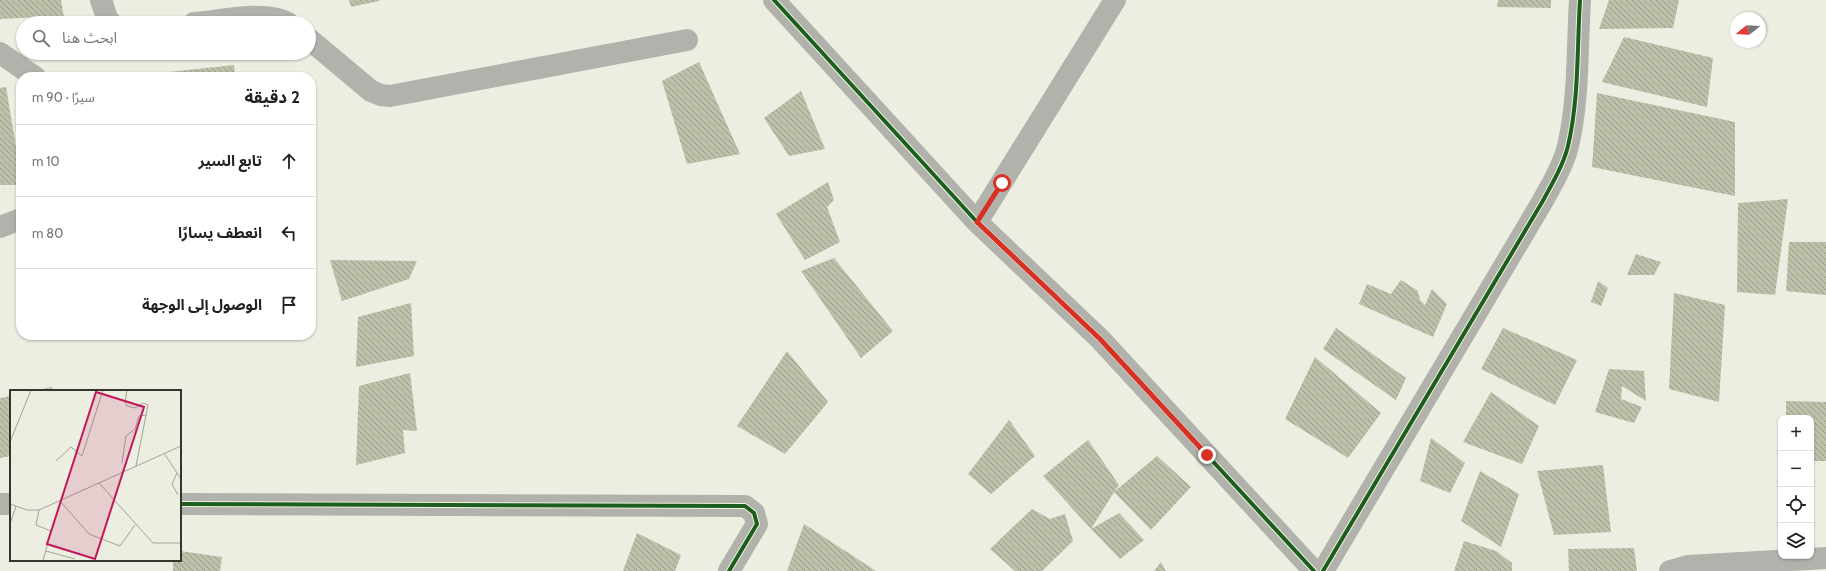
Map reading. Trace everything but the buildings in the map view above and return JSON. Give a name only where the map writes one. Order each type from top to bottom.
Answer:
[{"type":"street","points":[[101,0],[106,16]]},
{"type":"street","points":[[774,0],[977,222],[1100,339],[1314,571]]},
{"type":"street","points":[[977,222],[1115,0]]},
{"type":"street","points":[[1323,571],[1557,176],[1568,147],[1573,116],[1580,0]]},
{"type":"street","points":[[316,45],[371,91],[381,95],[390,96],[687,40]]},
{"type":"street","points":[[0,53],[28,72]]},
{"type":"street","points":[[0,227],[16,221]]},
{"type":"street","points":[[181,504],[745,506],[754,513],[757,524],[729,571]]},
{"type":"street","points":[[1670,571],[1688,566],[1826,558]]},
{"type":"cycle path","points":[[774,0],[977,222],[1100,339],[1314,571]]},
{"type":"cycle path","points":[[1323,571],[1541,204],[1560,168],[1566,153],[1572,128],[1577,73],[1580,0]]},
{"type":"cycle path","points":[[181,504],[745,506],[754,513],[757,524],[729,571]]},
{"type":"route","points":[[1002,183],[977,222],[1100,339],[1207,455]]}]
